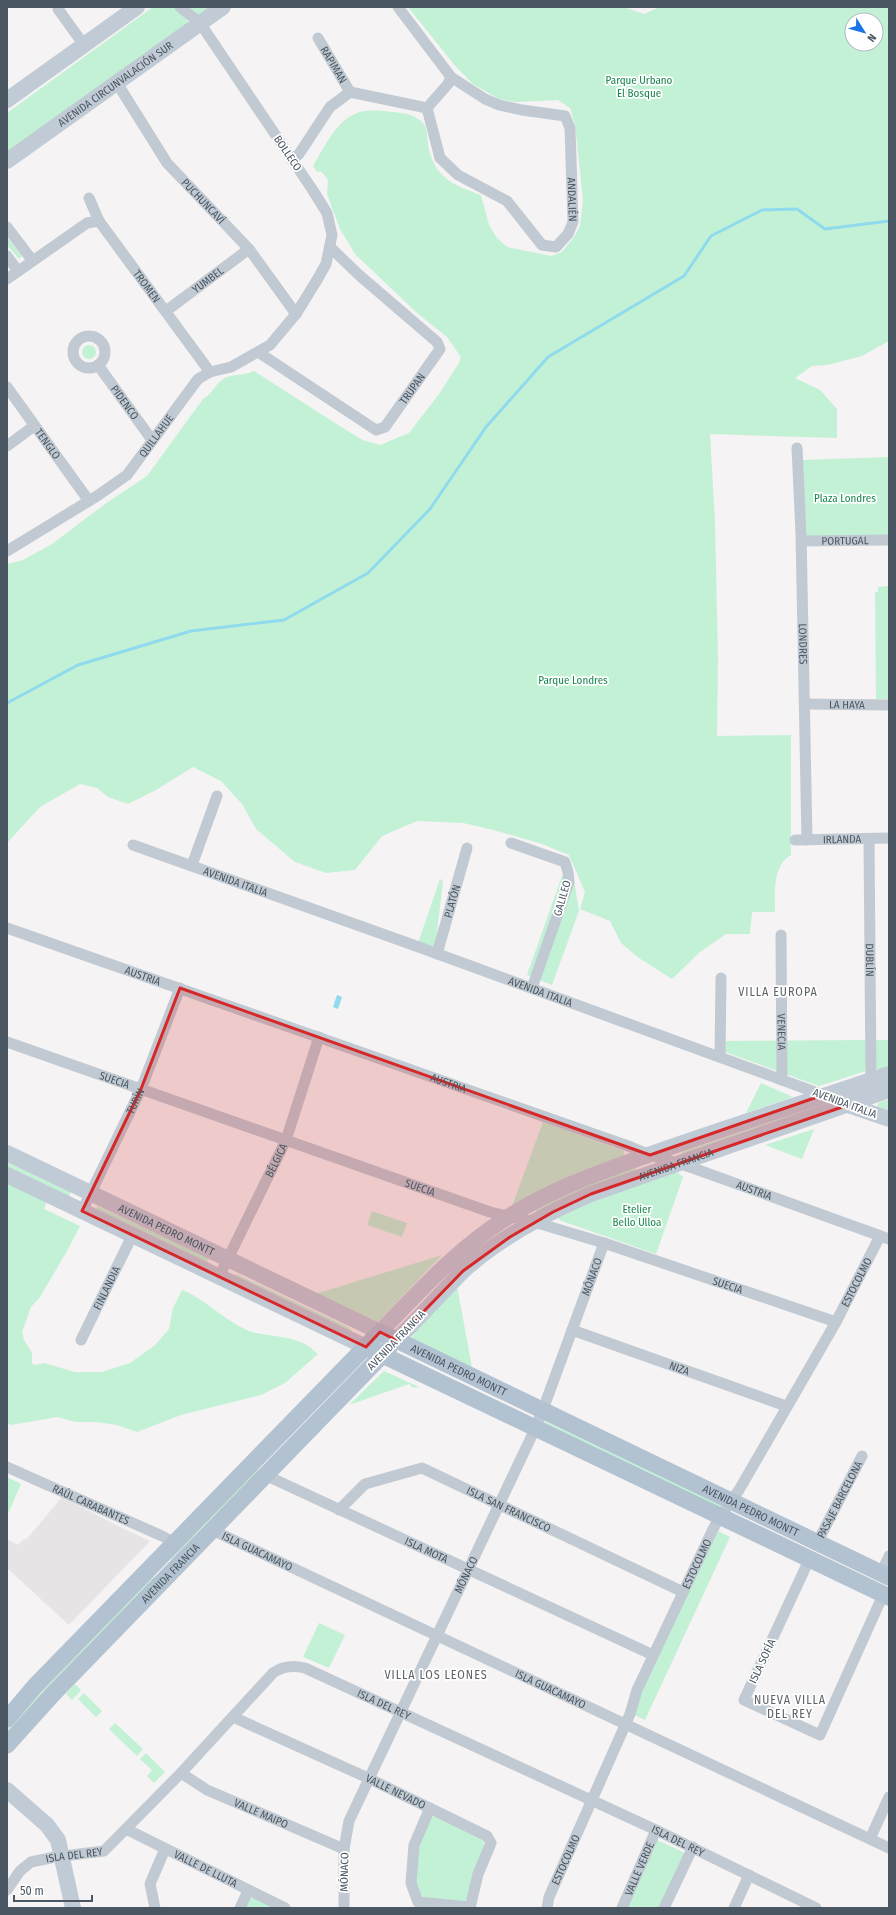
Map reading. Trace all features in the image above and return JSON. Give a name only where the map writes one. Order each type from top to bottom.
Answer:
[{"type":"main road","points":[[7,100],[137,7]]},
{"type":"main road","name":"AVENIDA CIRCUNVALACIÓN SUR","points":[[7,161],[223,7]]},
{"type":"main road","name":"AVENIDA FRANCIA","points":[[7,1719],[35,1686],[454,1257],[510,1216],[533,1201],[583,1178],[823,1095],[889,1074]]},
{"type":"main road","name":"AVENIDA FRANCIA","points":[[7,1745],[52,1695],[463,1271],[504,1241],[534,1222],[591,1194],[889,1090]]},
{"type":"main road","name":"AVENIDA ITALIA","points":[[823,1095],[889,1119]]},
{"type":"main road","name":"AVENIDA PEDRO MONTT","points":[[7,1153],[885,1575]]},
{"type":"main road","name":"AVENIDA PEDRO MONTT","points":[[7,1175],[886,1596]]},
{"type":"main road","points":[[260,1455],[270,1471]]},
{"type":"main road","points":[[159,1560],[172,1571]]},
{"type":"main road","points":[[7,1790],[47,1825],[58,1840],[63,1856],[73,1908]]},
{"type":"street","name":"BOLLECO","points":[[180,7],[200,23],[326,213],[332,235],[331,248],[326,264],[296,314]]},
{"type":"street","name":"ANDALIÉN","points":[[398,7],[451,77],[485,99],[499,105],[565,116],[570,128],[573,222],[568,234],[556,247],[542,245],[507,201],[458,175],[440,158],[427,108]]},
{"type":"street","points":[[58,9],[84,44]]},
{"type":"street","name":"RAPIMAN","points":[[318,38],[350,92]]},
{"type":"street","points":[[292,160],[298,154],[330,107],[350,92],[427,108],[448,84],[451,77]]},
{"type":"street","name":"PUCHUNCAVÍ","points":[[117,83],[167,163],[249,249],[296,314]]},
{"type":"street","name":"TROMEN","points":[[89,198],[99,221],[210,372]]},
{"type":"street","points":[[7,279],[32,260],[87,223],[99,221]]},
{"type":"street","points":[[7,228],[32,260]]},
{"type":"street","name":"TRUPAN","points":[[258,352],[376,430],[385,427],[440,349],[437,342],[359,275],[331,248]]},
{"type":"street","name":"YUMBEL","points":[[166,311],[249,249]]},
{"type":"street","points":[[7,256],[18,270]]},
{"type":"street","name":"QUILLAHUE","points":[[7,551],[128,475],[152,440],[198,379],[210,372],[231,367],[270,345],[296,314]]},
{"type":"street","name":"PIDENCO","points":[[98,365],[152,440]]},
{"type":"street","name":"TENGLO","points":[[7,387],[89,500]]},
{"type":"street","points":[[7,446],[34,426]]},
{"type":"street","name":"LONDRES","points":[[797,448],[802,541],[807,840]]},
{"type":"street","name":"PORTUGAL","points":[[802,541],[889,540]]},
{"type":"street","name":"LA HAYA","points":[[805,704],[889,705]]},
{"type":"street","name":"AVENIDA ITALIA","points":[[192,865],[217,796]]},
{"type":"street","name":"IRLANDA","points":[[795,840],[889,838]]},
{"type":"street","name":"DUBLÍN","points":[[869,839],[870,1080]]},
{"type":"street","name":"GALILEO","points":[[510,843],[565,862],[568,872],[569,882],[532,988]]},
{"type":"street","name":"AVENIDA ITALIA","points":[[133,845],[532,988],[823,1095]]},
{"type":"street","name":"PLATÓN","points":[[437,954],[467,848]]},
{"type":"street","name":"AUSTRIA","points":[[7,928],[631,1147],[884,1238]]},
{"type":"street","name":"VENECIA","points":[[781,935],[782,1080]]},
{"type":"street","points":[[720,1057],[722,978]]},
{"type":"street","name":"TURÍN","points":[[82,1211],[141,1089],[180,988]]},
{"type":"street","name":"BÉLGICA","points":[[219,1277],[286,1140],[319,1037]]},
{"type":"street","name":"SUECIA","points":[[7,1042],[490,1212],[534,1222],[604,1243],[836,1322]]},
{"type":"street","name":"FINLANDIA","points":[[80,1340],[132,1236]]},
{"type":"street","name":"ESTOCOLMO","points":[[547,1908],[549,1897],[630,1714],[636,1690],[682,1592],[720,1517],[732,1501],[884,1238]]},
{"type":"street","name":"MÓNACO","points":[[344,1908],[344,1849],[349,1821],[368,1778],[543,1411],[604,1243]]},
{"type":"street","name":"NIZA","points":[[572,1330],[786,1406]]},
{"type":"street","name":"PASAJE BARCELONA","points":[[817,1543],[862,1456]]},
{"type":"street","name":"RAÚL CARABANTES","points":[[7,1467],[162,1536],[174,1543]]},
{"type":"street","name":"ISLA SAN FRANCISCO","points":[[339,1510],[365,1484],[422,1468],[682,1592]]},
{"type":"street","name":"ISLA MOTA","points":[[270,1471],[339,1510],[653,1655]]},
{"type":"street","name":"ISLA GUACAMAYO","points":[[212,1530],[889,1848]]},
{"type":"street","points":[[885,1575],[889,1556]]},
{"type":"street","name":"ISLA SOFÍA","points":[[809,1560],[744,1700],[820,1735],[886,1596]]},
{"type":"street","name":"ISLA DEL REY","points":[[7,1890],[20,1871],[31,1862],[104,1851],[180,1773],[273,1673],[290,1666],[305,1668],[693,1847],[811,1907]]},
{"type":"street","name":"VALLE NEVADO","points":[[233,1717],[368,1778],[487,1836],[491,1843],[478,1874],[470,1908]]},
{"type":"street","name":"VALLE MAIPO","points":[[180,1773],[207,1790],[344,1849]]},
{"type":"street","points":[[870,1839],[889,1797]]},
{"type":"street","points":[[430,1808],[414,1846],[411,1883],[418,1902],[470,1908]]},
{"type":"street","name":"VALLE DE LLUTA","points":[[126,1829],[248,1891],[285,1908]]},
{"type":"street","name":"VALLE VERDE","points":[[622,1908],[656,1830]]},
{"type":"street","points":[[664,1908],[693,1847]]},
{"type":"street","points":[[155,1908],[150,1884],[164,1849]]},
{"type":"street","points":[[734,1908],[749,1875]]},
{"type":"street","points":[[240,1908],[248,1891]]},
{"type":"highlighted area","points":[[180,988],[650,1155],[823,1095],[848,1105],[591,1194],[553,1212],[510,1237],[463,1271],[396,1340],[380,1332],[366,1347],[82,1211],[141,1089]]},
{"type":"shaded area","points":[[62,1497],[150,1541],[69,1625],[7,1568],[7,1539],[18,1545],[24,1539],[26,1540]]},
{"type":"green space","points":[[153,7],[176,7],[189,23],[7,154],[7,113]]},
{"type":"green space","points":[[184,7],[213,7],[197,18]]},
{"type":"green space","points":[[408,7],[624,7],[644,14],[660,7],[889,7],[889,341],[862,356],[827,365],[812,366],[795,378],[820,390],[837,409],[837,438],[710,434],[715,522],[718,657],[717,736],[791,735],[791,855],[780,866],[776,880],[775,912],[752,912],[750,934],[726,934],[700,952],[672,979],[639,958],[621,943],[610,921],[580,909],[585,892],[569,855],[542,844],[463,823],[417,821],[382,836],[355,870],[326,873],[295,862],[256,829],[242,804],[221,781],[193,767],[156,790],[128,804],[108,797],[97,788],[80,784],[40,807],[7,843],[7,564],[23,560],[52,544],[105,504],[147,476],[203,399],[210,394],[223,379],[227,377],[247,374],[254,371],[363,440],[380,445],[409,433],[439,394],[459,363],[461,357],[447,337],[416,312],[355,254],[340,229],[327,194],[328,180],[321,171],[317,172],[313,166],[332,134],[344,120],[360,112],[372,110],[409,114],[420,120],[426,130],[428,144],[434,164],[446,178],[453,183],[481,195],[489,225],[497,238],[507,247],[551,256],[562,252],[574,237],[580,226],[583,200],[575,124],[570,108],[558,100],[516,102],[499,99],[473,84],[457,68]]},
{"type":"green space","points":[[7,237],[22,256],[19,259],[7,245]]},
{"type":"green space","points":[[89,345],[94,347],[96,352],[94,357],[89,359],[84,357],[82,352],[84,347]]},
{"type":"green space","name":"Plaza Londres","points":[[889,457],[889,537],[807,539],[802,460]]},
{"type":"green space","points":[[889,586],[889,699],[876,699],[875,592],[878,592],[878,587]]},
{"type":"green space","points":[[562,876],[574,880],[579,911],[552,985],[527,975]]},
{"type":"green space","points":[[440,879],[443,881],[435,949],[418,943]]},
{"type":"green space","points":[[868,1040],[866,1071],[819,1086],[725,1052],[724,1041]]},
{"type":"green space","points":[[875,1040],[889,1040],[889,1069],[879,1072],[876,1068]]},
{"type":"green space","points":[[761,1083],[793,1097],[746,1113]]},
{"type":"green space","points":[[889,1099],[889,1113],[877,1109],[878,1103]]},
{"type":"green space","points":[[824,1104],[825,1107],[681,1156],[682,1152]]},
{"type":"green space","points":[[543,1122],[624,1151],[624,1159],[511,1209]]},
{"type":"green space","points":[[814,1129],[802,1159],[765,1145]]},
{"type":"green space","points":[[7,1162],[71,1192],[68,1199],[7,1170]]},
{"type":"green space","points":[[635,1168],[637,1172],[537,1212],[534,1208],[586,1184]]},
{"type":"green space","name":"Etelier Bello Ulloa","points":[[677,1172],[683,1177],[656,1254],[559,1220],[559,1211]]},
{"type":"green space","points":[[7,1175],[48,1197],[44,1209],[80,1226],[40,1297],[31,1307],[22,1332],[24,1340],[32,1353],[32,1363],[35,1365],[44,1363],[75,1372],[102,1372],[130,1363],[155,1345],[169,1329],[173,1308],[182,1290],[200,1299],[226,1318],[243,1328],[252,1332],[284,1337],[303,1343],[318,1354],[285,1383],[261,1395],[181,1415],[137,1432],[117,1425],[96,1422],[75,1422],[58,1417],[11,1425],[7,1423]]},
{"type":"green space","points":[[97,1206],[209,1258],[206,1264],[95,1211]]},
{"type":"green space","points":[[372,1211],[407,1223],[402,1237],[367,1225]]},
{"type":"green space","points":[[442,1255],[378,1322],[316,1293],[322,1292]]},
{"type":"green space","points":[[236,1274],[352,1330],[349,1332],[233,1279]]},
{"type":"green space","points":[[457,1286],[473,1373],[410,1341],[415,1331]]},
{"type":"green space","points":[[384,1371],[419,1387],[413,1388],[409,1384],[349,1405]]},
{"type":"green space","points":[[544,1421],[721,1503],[721,1509],[541,1428]]},
{"type":"green space","points":[[256,1469],[259,1471],[172,1559],[172,1556]]},
{"type":"green space","points":[[7,1477],[21,1484],[7,1516]]},
{"type":"green space","points":[[718,1531],[730,1537],[645,1720],[628,1712],[713,1534]]},
{"type":"green space","points":[[152,1576],[156,1579],[7,1738],[7,1730],[23,1711]]},
{"type":"green space","points":[[319,1623],[345,1635],[329,1668],[303,1657]]},
{"type":"green space","points":[[75,1684],[81,1690],[72,1700],[66,1694]]},
{"type":"green space","points":[[84,1693],[102,1711],[96,1717],[78,1699]]},
{"type":"green space","points":[[115,1723],[143,1749],[137,1756],[109,1729]]},
{"type":"green space","points":[[146,1753],[165,1772],[154,1783],[147,1776],[152,1770],[140,1759]]},
{"type":"green space","points":[[436,1815],[482,1837],[484,1846],[468,1899],[462,1904],[424,1898],[419,1893],[416,1886],[417,1849],[431,1818]]},
{"type":"green space","points":[[657,1840],[685,1853],[660,1908],[625,1908]]},
{"type":"green space","points":[[254,1897],[278,1908],[244,1908],[246,1900]]},
{"type":"water","points":[[337,995],[342,997],[338,1009],[333,1007]]},
{"type":"waterway","points":[[7,703],[78,665],[191,631],[284,620],[368,573],[430,509],[486,427],[548,357],[684,276],[711,236],[762,210],[797,209],[825,229],[889,221]]},
{"type":"district","name":"VILLA EUROPA","points":[[778,992]]},
{"type":"district","name":"VILLA LOS LEONES","points":[[436,1675]]},
{"type":"district","name":"NUEVA VILLA DEL REY","points":[[790,1707]]},
{"type":"park label","name":"Parque Urbano El Bosque","points":[[639,86]]},
{"type":"park label","name":"Parque Londres","points":[[573,680]]}]
